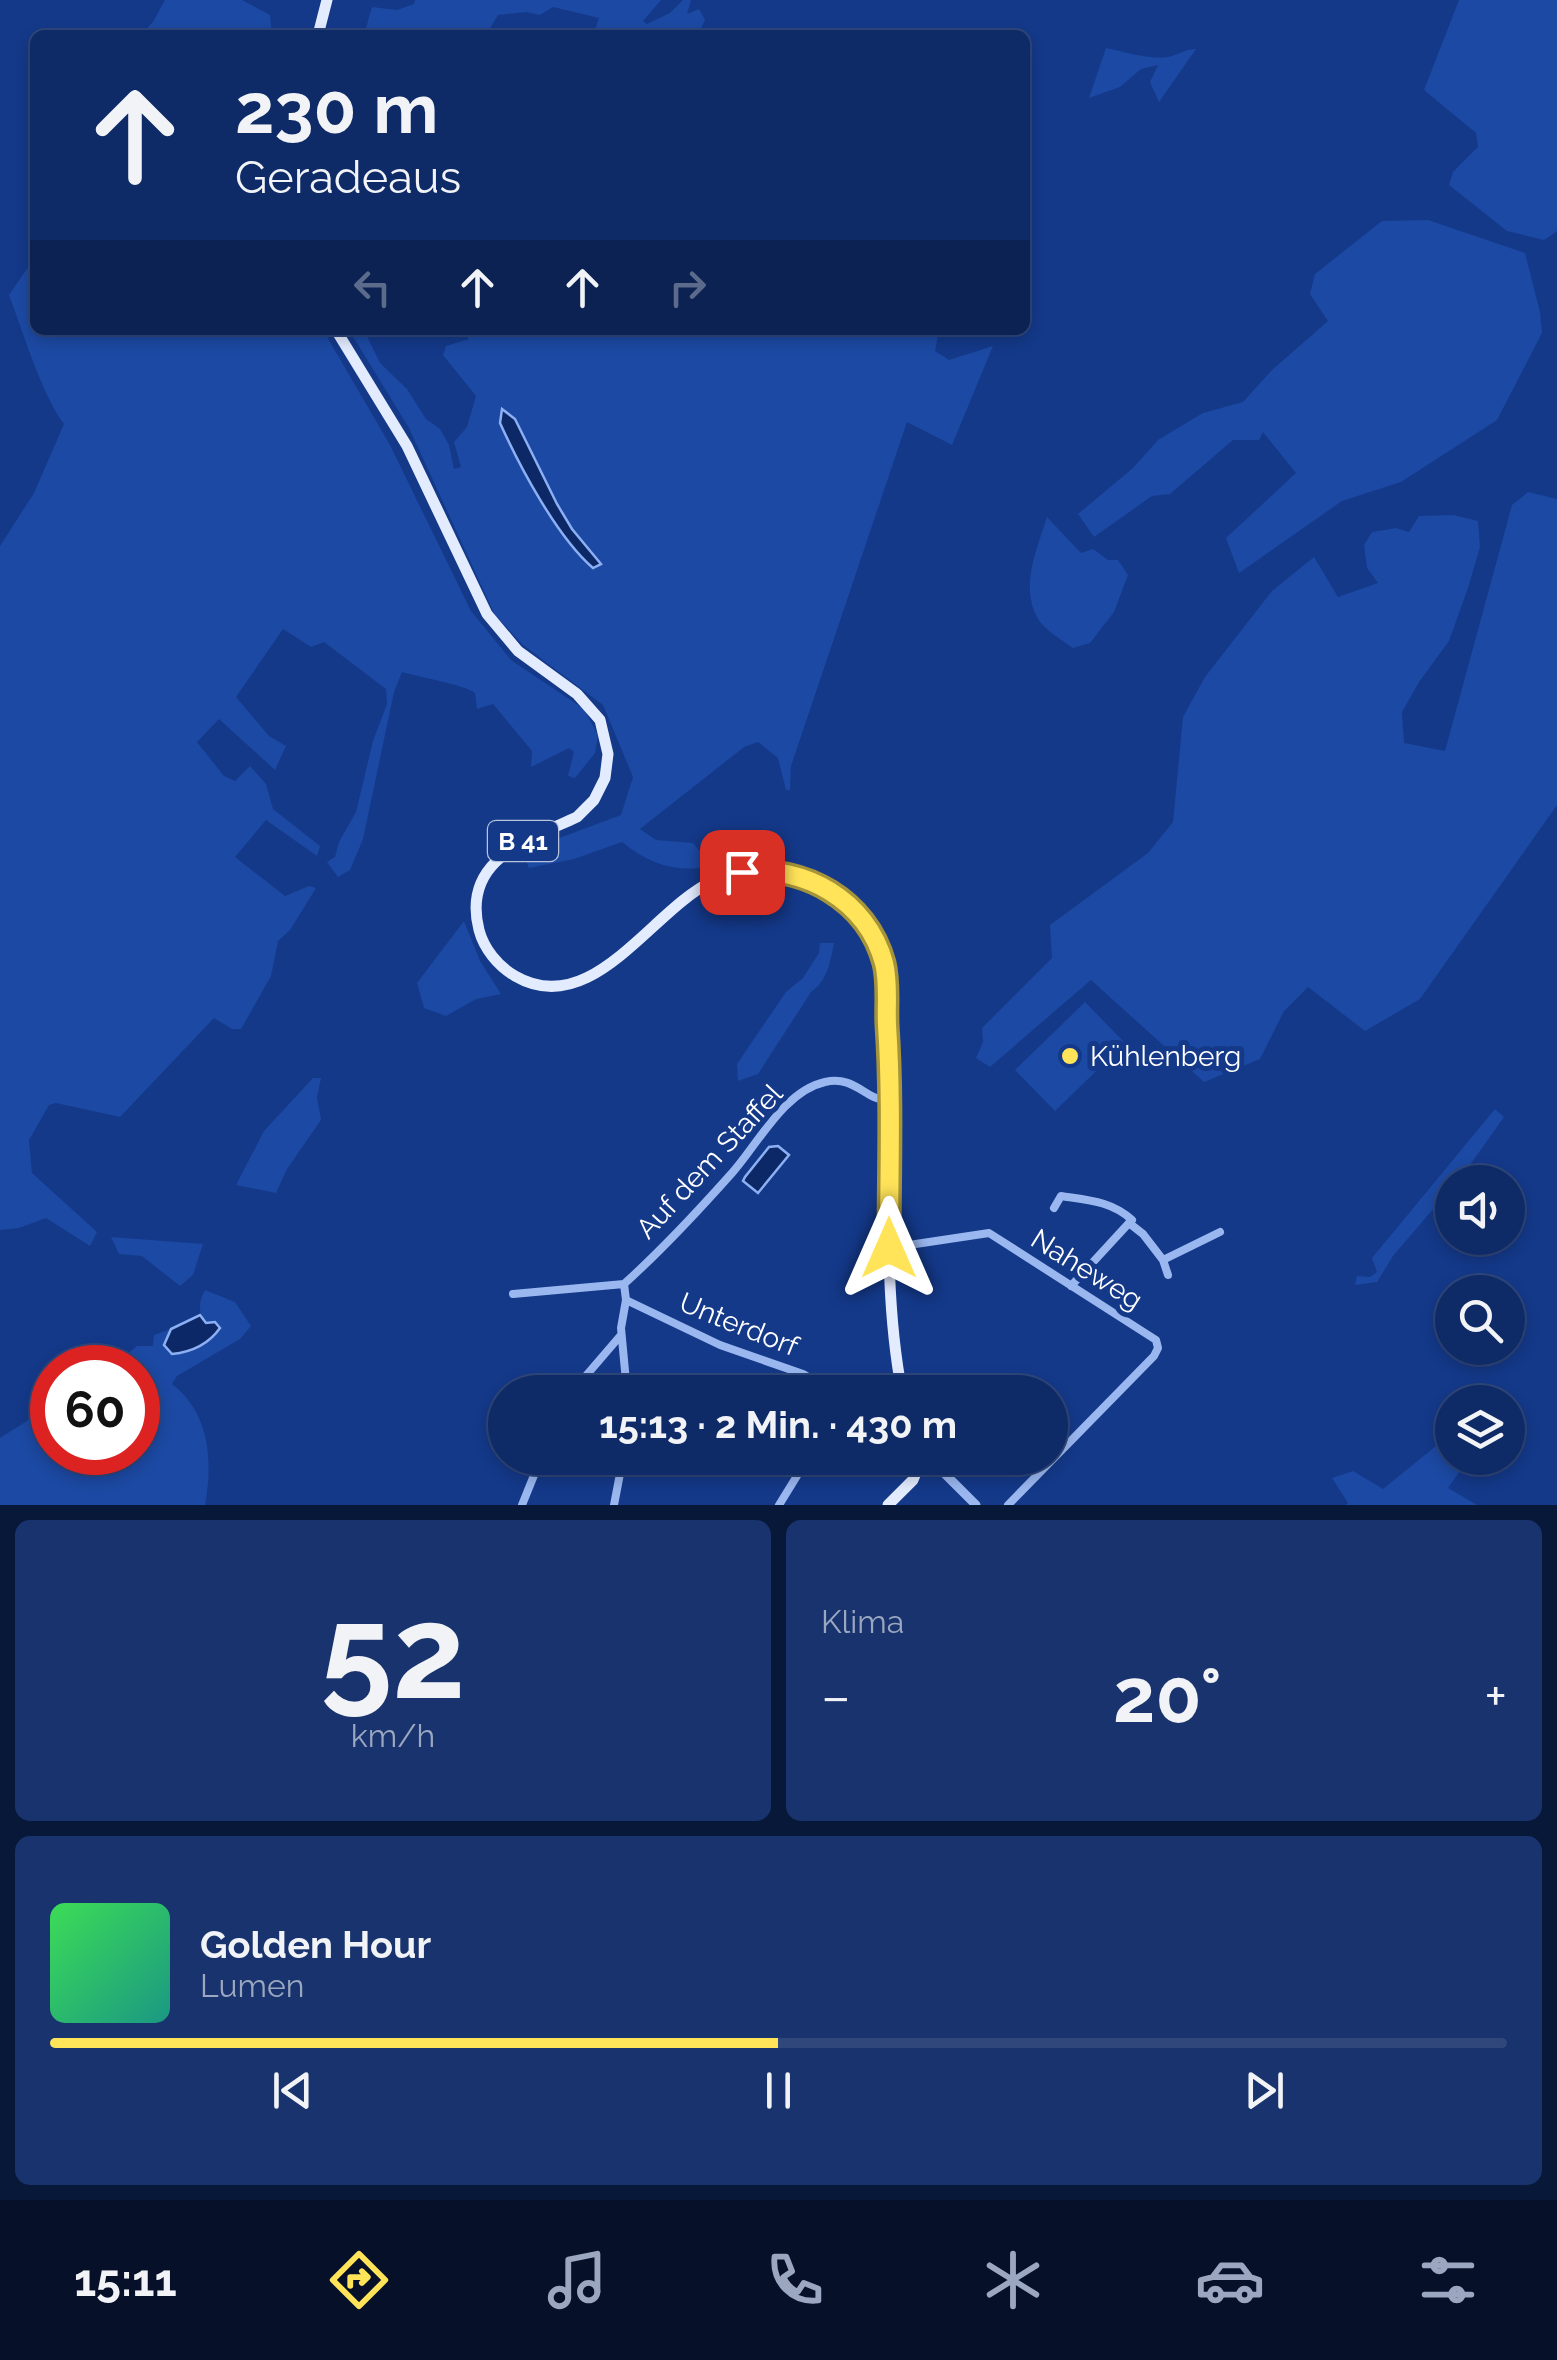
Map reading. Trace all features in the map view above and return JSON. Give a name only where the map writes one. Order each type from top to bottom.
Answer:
[{"type":"main road","points":[[319,30],[327,0]]},
{"type":"main road","name":"B 41","points":[[340,335],[407,446],[487,614],[518,652],[586,702],[600,720],[607,742],[605,778],[586,809],[577,817],[509,848],[484,878],[477,917],[484,943],[500,965],[510,974],[535,984],[575,984],[614,961],[700,888],[742,872],[777,871],[814,882],[835,894],[864,924],[884,963],[891,1323],[899,1375]]},
{"type":"main road","points":[[888,1505],[915,1475]]},
{"type":"street","name":"Auf dem Staffel","points":[[624,1284],[732,1172],[784,1108],[805,1091],[838,1080],[858,1086],[876,1099],[889,1101]]},
{"type":"street","points":[[1054,1208],[1061,1196],[1098,1202],[1123,1211],[1132,1220],[1072,1286]]},
{"type":"street","points":[[1130,1223],[1143,1234],[1168,1275]]},
{"type":"street","points":[[1162,1260],[1220,1232]]},
{"type":"street","name":"Naheweg","points":[[889,1248],[988,1234],[1154,1338],[1157,1352],[1008,1505]]},
{"type":"street","points":[[512,1294],[624,1284],[626,1375]]},
{"type":"street","name":"Unterdorf","points":[[626,1300],[707,1339],[805,1375]]},
{"type":"street","points":[[587,1375],[622,1335]]},
{"type":"street","points":[[522,1505],[534,1475]]},
{"type":"street","points":[[614,1505],[620,1475]]},
{"type":"street","points":[[780,1505],[797,1475]]},
{"type":"street","points":[[945,1475],[976,1505]]},
{"type":"shaded area","points":[[165,0],[242,0],[270,15],[272,30],[145,30]]},
{"type":"shaded area","points":[[415,0],[661,0],[643,21],[647,24],[670,13],[683,0],[691,0],[687,14],[699,9],[705,20],[700,30],[595,30],[599,18],[553,7],[540,15],[498,15],[489,30],[365,30],[372,7],[397,10],[414,4]]},
{"type":"shaded area","points":[[1459,0],[1557,0],[1557,231],[1544,240],[1507,231],[1449,185],[1453,172],[1478,147],[1476,133],[1424,90]]},
{"type":"shaded area","points":[[1106,48],[1156,57],[1196,49],[1159,102],[1150,82],[1158,65],[1141,69],[1120,87],[1089,98]]},
{"type":"shaded area","points":[[1428,220],[1525,253],[1542,333],[1497,420],[1401,482],[1342,501],[1239,573],[1226,538],[1296,473],[1263,432],[1259,440],[1233,440],[1170,494],[1152,496],[1094,537],[1078,514],[1133,468],[1158,440],[1203,413],[1243,402],[1271,371],[1328,321],[1310,294],[1315,274],[1382,221]]},
{"type":"shaded area","points":[[30,264],[30,335],[326,335],[390,445],[471,611],[511,660],[584,709],[598,735],[595,753],[575,778],[568,776],[574,752],[569,748],[531,767],[532,751],[493,704],[477,709],[475,693],[470,690],[402,672],[394,692],[363,839],[350,870],[338,877],[327,862],[335,857],[356,812],[373,741],[387,704],[386,689],[324,642],[311,647],[283,629],[236,697],[269,736],[286,746],[275,770],[219,719],[197,742],[224,776],[235,781],[250,766],[266,784],[273,809],[320,846],[317,856],[266,820],[235,857],[285,896],[309,886],[316,888],[290,930],[278,941],[271,976],[241,1029],[232,1029],[214,1018],[120,1117],[56,1103],[49,1105],[29,1140],[32,1173],[97,1232],[90,1246],[46,1218],[0,1230],[0,546],[34,493],[64,424],[41,380],[9,295]]},
{"type":"shaded area","points":[[352,335],[366,335],[380,363],[407,389],[426,419],[440,429],[449,445],[454,469],[461,467],[454,442],[467,427],[476,396],[443,355],[446,346],[469,339],[467,335],[938,335],[935,351],[949,360],[993,346],[952,445],[907,422],[791,766],[790,790],[786,790],[778,758],[758,742],[744,747],[640,829],[656,840],[693,843],[704,856],[701,868],[659,864],[622,842],[574,859],[529,868],[522,852],[621,815],[633,777],[603,705],[523,645],[495,615],[409,428]],"holes":[[[515,419],[572,529],[600,564],[593,568],[580,555],[536,492],[509,442]]]},
{"type":"shaded area","points":[[502,409],[515,419],[572,529],[601,564],[593,568],[553,520],[500,423]]},
{"type":"shaded area","points":[[1528,492],[1557,499],[1557,805],[1420,999],[1365,1031],[1308,987],[1284,1011],[1260,1059],[1204,1082],[1091,980],[990,1067],[976,1058],[983,1042],[982,1028],[1052,958],[1050,925],[1148,853],[1173,822],[1183,717],[1205,677],[1272,591],[1314,557],[1338,597],[1378,583],[1367,568],[1364,545],[1372,532],[1396,528],[1409,532],[1419,516],[1453,515],[1478,521],[1480,547],[1449,641],[1402,712],[1404,743],[1445,751],[1512,505]]},
{"type":"shaded area","points":[[1047,517],[1081,553],[1093,549],[1108,560],[1118,560],[1128,575],[1114,612],[1090,643],[1073,648],[1044,626],[1032,605],[1032,567]]},
{"type":"shaded area","points":[[464,921],[480,961],[501,994],[476,999],[446,1016],[424,1008],[417,983]]},
{"type":"shaded area","points":[[820,943],[834,943],[825,976],[758,1074],[738,1081],[737,1064],[786,992],[803,978],[819,953]]},
{"type":"shaded area","name":"Kühlenberg","points":[[1085,1002],[1125,1043],[1055,1111],[1015,1070]]},
{"type":"shaded area","points":[[313,1078],[321,1078],[317,1097],[321,1120],[287,1169],[276,1193],[236,1185],[264,1131]]},
{"type":"shaded area","points":[[1495,1109],[1504,1117],[1470,1165],[1449,1165]]},
{"type":"shaded area","points":[[778,1146],[789,1155],[758,1193],[743,1181],[769,1147]]},
{"type":"shaded area","points":[[1435,1182],[1435,1207],[1393,1256],[1377,1282],[1355,1285],[1357,1276],[1370,1277],[1377,1272],[1372,1258]]},
{"type":"shaded area","points":[[111,1237],[203,1244],[193,1275],[180,1286],[142,1256],[119,1254]]},
{"type":"shaded area","points":[[205,1290],[235,1302],[251,1326],[240,1339],[177,1376],[172,1384],[194,1409],[206,1439],[209,1472],[205,1505],[0,1505],[0,1438],[30,1419],[30,1475],[160,1475],[160,1345],[153,1345],[154,1335],[171,1329],[165,1344],[206,1323],[201,1314]]},
{"type":"shaded area","points":[[200,1315],[206,1323],[215,1322],[220,1328],[199,1347],[172,1354],[164,1345],[171,1329]]},
{"type":"shaded area","points":[[1435,1447],[1435,1475],[1457,1475],[1448,1488],[1477,1505],[1346,1505],[1332,1478],[1353,1471],[1383,1489]]},
{"type":"place","name":"Kühlenberg","points":[[1070,1056]]},
{"type":"route","points":[[742,872],[790,873],[835,894],[857,914],[884,963],[889,1054],[889,1248]]}]
